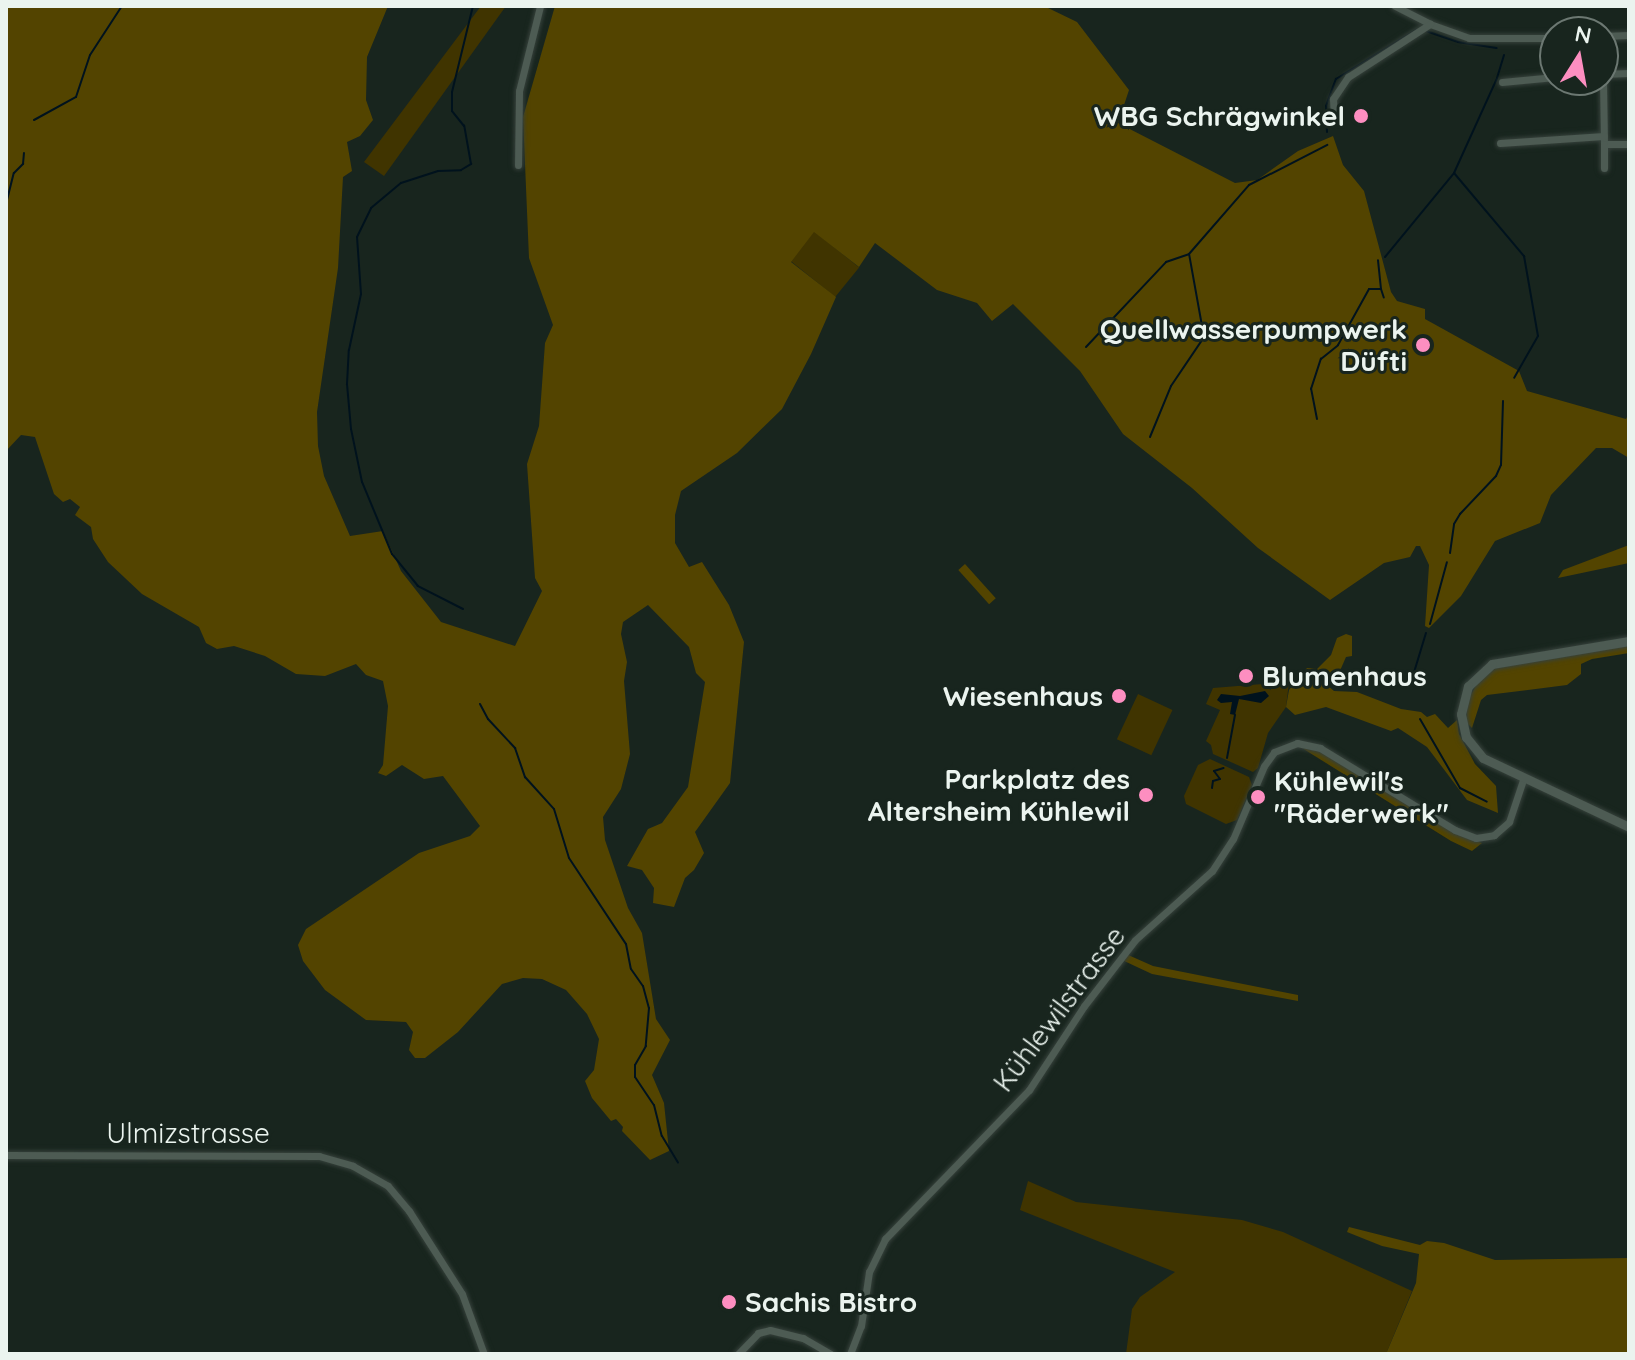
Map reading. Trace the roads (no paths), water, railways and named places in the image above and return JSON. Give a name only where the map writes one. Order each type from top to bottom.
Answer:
[{"type":"street","points":[[518,165],[519,91],[540,6]]},
{"type":"street","points":[[1395,6],[1425,29],[1469,38],[1539,38]]},
{"type":"street","points":[[1334,118],[1333,99],[1348,77],[1425,29]]},
{"type":"street","points":[[1502,82],[1539,79]]},
{"type":"street","points":[[1603,96],[1604,168]]},
{"type":"street","points":[[1500,143],[1604,140],[1629,144]]},
{"type":"street","points":[[1629,641],[1502,660],[1486,668],[1472,681],[1461,714],[1469,742],[1483,758],[1629,827]]},
{"type":"street","name":"Kühlewilstrasse","points":[[849,1353],[861,1326],[867,1277],[885,1239],[1029,1090],[1089,999],[1135,940],[1212,871],[1233,839],[1264,766],[1274,752],[1297,743],[1320,748],[1455,830],[1476,838],[1494,835],[1509,822],[1524,777]]},
{"type":"street","name":"Ulmizstrasse","points":[[6,1155],[319,1156],[366,1171],[401,1200],[452,1276],[484,1354]]},
{"type":"street","points":[[738,1354],[758,1333],[770,1330],[803,1338],[831,1354]]},
{"type":"water","points":[[1265,691],[1269,696],[1261,703],[1239,699],[1235,715],[1230,714],[1232,702],[1221,703],[1217,700],[1221,694],[1240,696]]},
{"type":"waterway","points":[[34,120],[76,97],[90,55],[122,6]]},
{"type":"waterway","points":[[463,609],[418,586],[392,554],[362,482],[351,429],[347,384],[349,350],[361,294],[357,237],[371,208],[401,183],[438,171],[461,170],[471,164],[464,126],[452,111],[452,92],[473,6]]},
{"type":"waterway","points":[[1327,132],[1326,106],[1336,79],[1416,30]]},
{"type":"waterway","points":[[1426,31],[1458,42],[1497,48]]},
{"type":"waterway","points":[[1385,257],[1454,173],[1497,78],[1504,55]]},
{"type":"waterway","points":[[1086,347],[1166,262],[1189,254],[1249,185],[1327,145]]},
{"type":"waterway","points":[[6,204],[14,173],[23,164],[24,153]]},
{"type":"waterway","points":[[1454,173],[1524,256],[1538,336],[1514,378]]},
{"type":"waterway","points":[[1150,437],[1171,386],[1204,337],[1189,254]]},
{"type":"waterway","points":[[1317,419],[1311,389],[1321,359],[1338,345],[1369,289],[1381,289],[1378,260]]},
{"type":"waterway","points":[[1381,289],[1384,298]]},
{"type":"waterway","points":[[1450,553],[1454,524],[1496,476],[1501,465],[1503,401]]},
{"type":"waterway","points":[[1430,624],[1447,562]]},
{"type":"waterway","points":[[1412,679],[1426,633]]},
{"type":"waterway","points":[[480,704],[488,719],[515,748],[525,777],[554,809],[569,858],[626,944],[631,969],[643,986],[649,1008],[646,1046],[635,1065],[635,1077],[654,1105],[662,1136],[678,1163]]},
{"type":"waterway","points":[[1227,758],[1235,715]]},
{"type":"waterway","points":[[1420,719],[1460,788],[1487,802]]},
{"type":"waterway","points":[[1212,788],[1213,781],[1220,779],[1214,771],[1224,768]]},
{"type":"place","name":"WBG Schrägwinkel","points":[[1361,116]]},
{"type":"place","name":"Quellwasserpumpwerk Düfti","points":[[1423,345]]},
{"type":"place","name":"Blumenhaus","points":[[1246,676]]},
{"type":"place","name":"Wiesenhaus","points":[[1119,696]]},
{"type":"place","name":"Parkplatz des Altersheim Kühlewil","points":[[1146,795]]},
{"type":"place","name":"Kühlewil's \"Räderwerk\"","points":[[1258,797]]},
{"type":"place","name":"Sachis Bistro","points":[[729,1302]]}]
